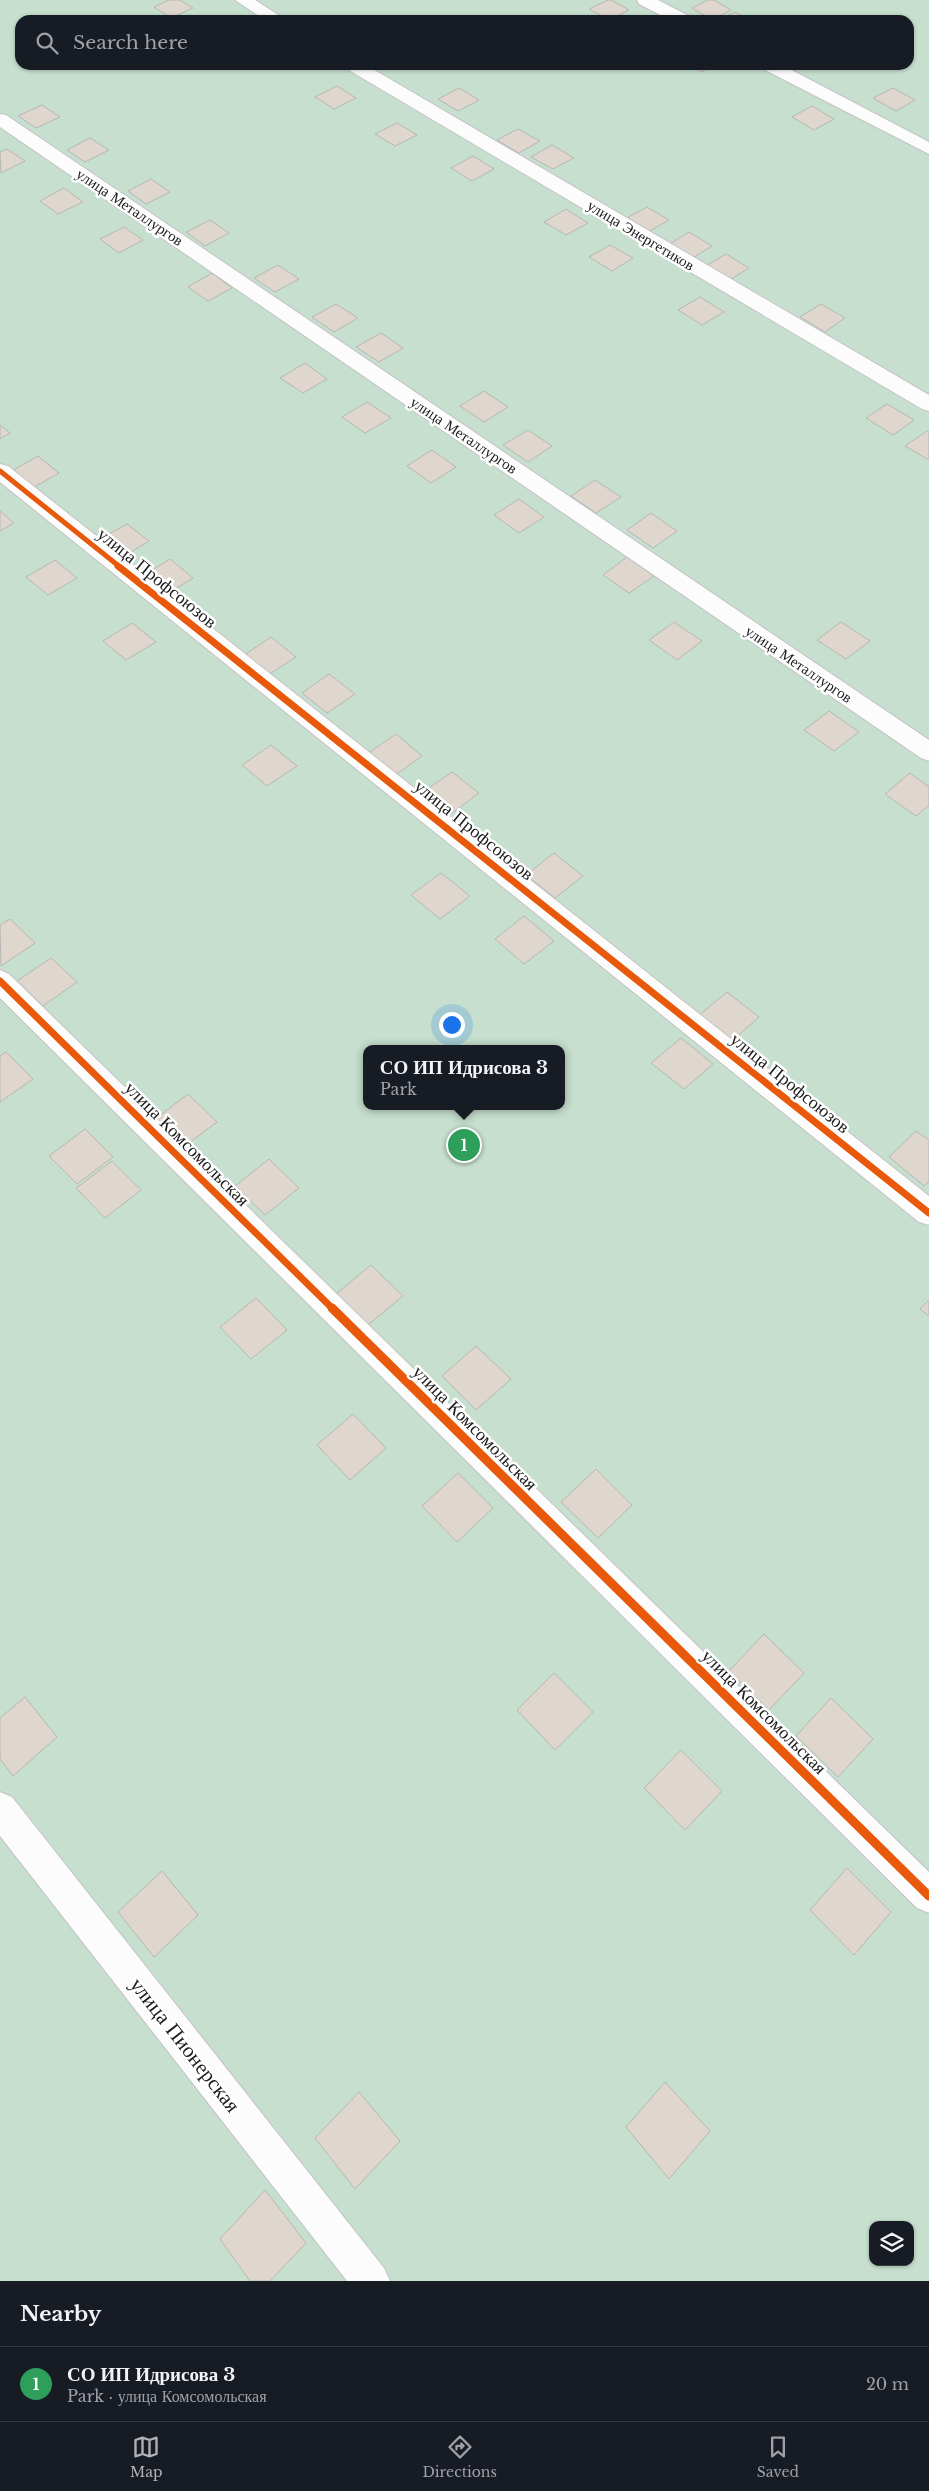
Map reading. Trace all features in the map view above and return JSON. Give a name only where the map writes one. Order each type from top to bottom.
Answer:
[{"type":"street","points":[[243,0],[268,15]]},
{"type":"street","points":[[645,0],[674,15]]},
{"type":"street","name":"улица Энергетиков","points":[[361,70],[929,404]]},
{"type":"street","points":[[779,70],[929,149]]},
{"type":"street","name":"улица Металлургов","points":[[0,119],[929,752]]},
{"type":"street","name":"улица Профсоюзов","points":[[0,471],[929,1213]]},
{"type":"street","name":"улица Комсомольская","points":[[0,981],[929,1896]]},
{"type":"street","name":"улица Пионерская","points":[[0,1809],[371,2281]]},
{"type":"green space","points":[[0,0],[929,0],[929,2281],[0,2281]]},
{"type":"building","points":[[169,0],[180,0],[193,8],[178,15],[166,15],[154,7]]},
{"type":"building","points":[[611,0],[629,10],[619,15],[600,15],[589,9]]},
{"type":"building","points":[[708,0],[714,0],[731,10],[722,15],[704,15],[692,8]]},
{"type":"building","points":[[735,12],[740,15],[729,15]]},
{"type":"building","points":[[337,86],[356,98],[334,109],[315,97]]},
{"type":"building","points":[[459,88],[479,100],[458,111],[438,99]]},
{"type":"building","points":[[893,88],[915,100],[896,111],[873,98]]},
{"type":"building","points":[[42,105],[60,117],[36,128],[18,116]]},
{"type":"building","points":[[812,106],[834,119],[814,130],[792,117]]},
{"type":"building","points":[[397,123],[417,135],[395,146],[375,134]]},
{"type":"building","points":[[518,129],[540,141],[519,153],[497,140]]},
{"type":"building","points":[[90,138],[109,150],[85,162],[67,150]]},
{"type":"building","points":[[552,145],[574,158],[553,169],[531,157]]},
{"type":"building","points":[[7,149],[25,161],[1,173],[0,152]]},
{"type":"building","points":[[473,156],[494,169],[472,181],[451,168]]},
{"type":"building","points":[[151,179],[170,192],[146,204],[128,191]]},
{"type":"building","points":[[64,188],[83,202],[58,214],[40,201]]},
{"type":"building","points":[[647,207],[669,220],[648,232],[625,219]]},
{"type":"building","points":[[566,209],[588,223],[566,235],[544,222]]},
{"type":"building","points":[[210,220],[229,233],[205,246],[186,232]]},
{"type":"building","points":[[124,227],[143,240],[119,253],[100,239]]},
{"type":"building","points":[[689,232],[712,246],[691,259],[668,245]]},
{"type":"building","points":[[610,245],[633,258],[612,271],[589,257]]},
{"type":"building","points":[[726,254],[749,268],[728,281],[704,267]]},
{"type":"building","points":[[278,265],[299,279],[275,292],[254,278]]},
{"type":"building","points":[[212,273],[232,288],[208,301],[188,287]]},
{"type":"building","points":[[700,297],[724,312],[702,325],[678,310]]},
{"type":"building","points":[[336,304],[358,318],[334,332],[312,317]]},
{"type":"building","points":[[821,304],[845,318],[825,332],[800,317]]},
{"type":"building","points":[[381,333],[403,348],[379,362],[356,347]]},
{"type":"building","points":[[305,363],[327,379],[303,393],[280,378]]},
{"type":"building","points":[[484,391],[508,407],[484,422],[460,406]]},
{"type":"building","points":[[367,402],[391,418],[365,433],[342,417]]},
{"type":"building","points":[[887,404],[914,420],[893,435],[866,418]]},
{"type":"building","points":[[0,425],[10,433],[0,439]]},
{"type":"building","points":[[528,430],[552,446],[528,462],[503,445]]},
{"type":"building","points":[[927,431],[929,432],[929,460],[905,446]]},
{"type":"building","points":[[432,450],[456,467],[431,483],[407,466]]},
{"type":"building","points":[[38,456],[59,473],[31,489],[10,472]]},
{"type":"building","points":[[595,480],[621,497],[596,513],[571,496]]},
{"type":"building","points":[[519,499],[544,517],[519,533],[494,515]]},
{"type":"building","points":[[0,511],[14,523],[0,531]]},
{"type":"building","points":[[651,513],[677,531],[653,548],[627,530]]},
{"type":"building","points":[[127,524],[149,541],[121,558],[98,540]]},
{"type":"building","points":[[627,557],[654,576],[629,593],[603,575]]},
{"type":"building","points":[[170,559],[193,578],[165,595],[141,577]]},
{"type":"building","points":[[55,560],[77,578],[48,595],[26,577]]},
{"type":"building","points":[[674,622],[702,641],[677,660],[649,640]]},
{"type":"building","points":[[841,622],[870,641],[846,659],[817,640]]},
{"type":"building","points":[[132,623],[156,642],[126,660],[103,641]]},
{"type":"building","points":[[271,637],[296,657],[268,675],[243,656]]},
{"type":"building","points":[[329,674],[355,694],[327,713],[302,693]]},
{"type":"building","points":[[829,711],[859,732],[834,751],[804,730]]},
{"type":"building","points":[[396,734],[422,756],[394,776],[367,754]]},
{"type":"building","points":[[271,745],[297,766],[267,786],[242,765]]},
{"type":"building","points":[[452,772],[479,793],[451,814],[423,792]]},
{"type":"building","points":[[910,773],[929,787],[929,805],[916,816],[885,794]]},
{"type":"building","points":[[554,853],[583,876],[555,898],[526,875]]},
{"type":"building","points":[[441,873],[470,896],[440,919],[411,895]]},
{"type":"building","points":[[524,916],[554,941],[524,964],[495,939]]},
{"type":"building","points":[[10,919],[35,943],[1,966],[0,925]]},
{"type":"building","points":[[51,958],[77,982],[43,1006],[17,981]]},
{"type":"building","points":[[727,992],[759,1017],[731,1042],[698,1016]]},
{"type":"building","points":[[681,1038],[713,1064],[684,1089],[651,1063]]},
{"type":"building","points":[[6,1052],[33,1079],[0,1102],[0,1056]]},
{"type":"building","points":[[188,1094],[217,1122],[182,1148],[154,1120]]},
{"type":"building","points":[[85,1129],[113,1157],[77,1184],[49,1156]]},
{"type":"building","points":[[916,1131],[929,1140],[929,1181],[924,1186],[889,1157]]},
{"type":"building","points":[[269,1159],[299,1188],[265,1215],[235,1186]]},
{"type":"building","points":[[112,1161],[141,1190],[105,1218],[76,1188]]},
{"type":"building","points":[[371,1265],[403,1296],[368,1325],[336,1294]]},
{"type":"building","points":[[256,1298],[287,1330],[251,1359],[220,1327]]},
{"type":"building","points":[[929,1300],[929,1316],[920,1309]]},
{"type":"building","points":[[476,1346],[511,1379],[476,1410],[442,1376]]},
{"type":"building","points":[[353,1414],[386,1448],[350,1480],[317,1445]]},
{"type":"building","points":[[596,1469],[632,1505],[598,1538],[561,1502]]},
{"type":"building","points":[[458,1473],[493,1508],[457,1542],[422,1506]]},
{"type":"building","points":[[764,1634],[804,1673],[769,1710],[729,1671]]},
{"type":"building","points":[[554,1673],[593,1712],[555,1750],[517,1710]]},
{"type":"building","points":[[25,1697],[57,1737],[13,1776],[0,1759],[0,1718]]},
{"type":"building","points":[[831,1698],[873,1739],[838,1777],[796,1736]]},
{"type":"building","points":[[681,1750],[722,1791],[685,1830],[644,1788]]},
{"type":"building","points":[[847,1868],[891,1912],[854,1955],[810,1910]]},
{"type":"building","points":[[162,1871],[198,1915],[154,1957],[118,1912]]},
{"type":"building","points":[[665,2082],[710,2131],[669,2179],[626,2127]]},
{"type":"building","points":[[359,2092],[400,2141],[355,2189],[315,2138]]},
{"type":"building","points":[[265,2190],[306,2243],[270,2281],[250,2281],[220,2239]]},
{"type":"cycle path","points":[[0,471],[929,1213]]},
{"type":"cycle path","points":[[0,981],[929,1896]]},
{"type":"place","name":"СО ИП Идрисова 3","points":[[464,1145]]}]
